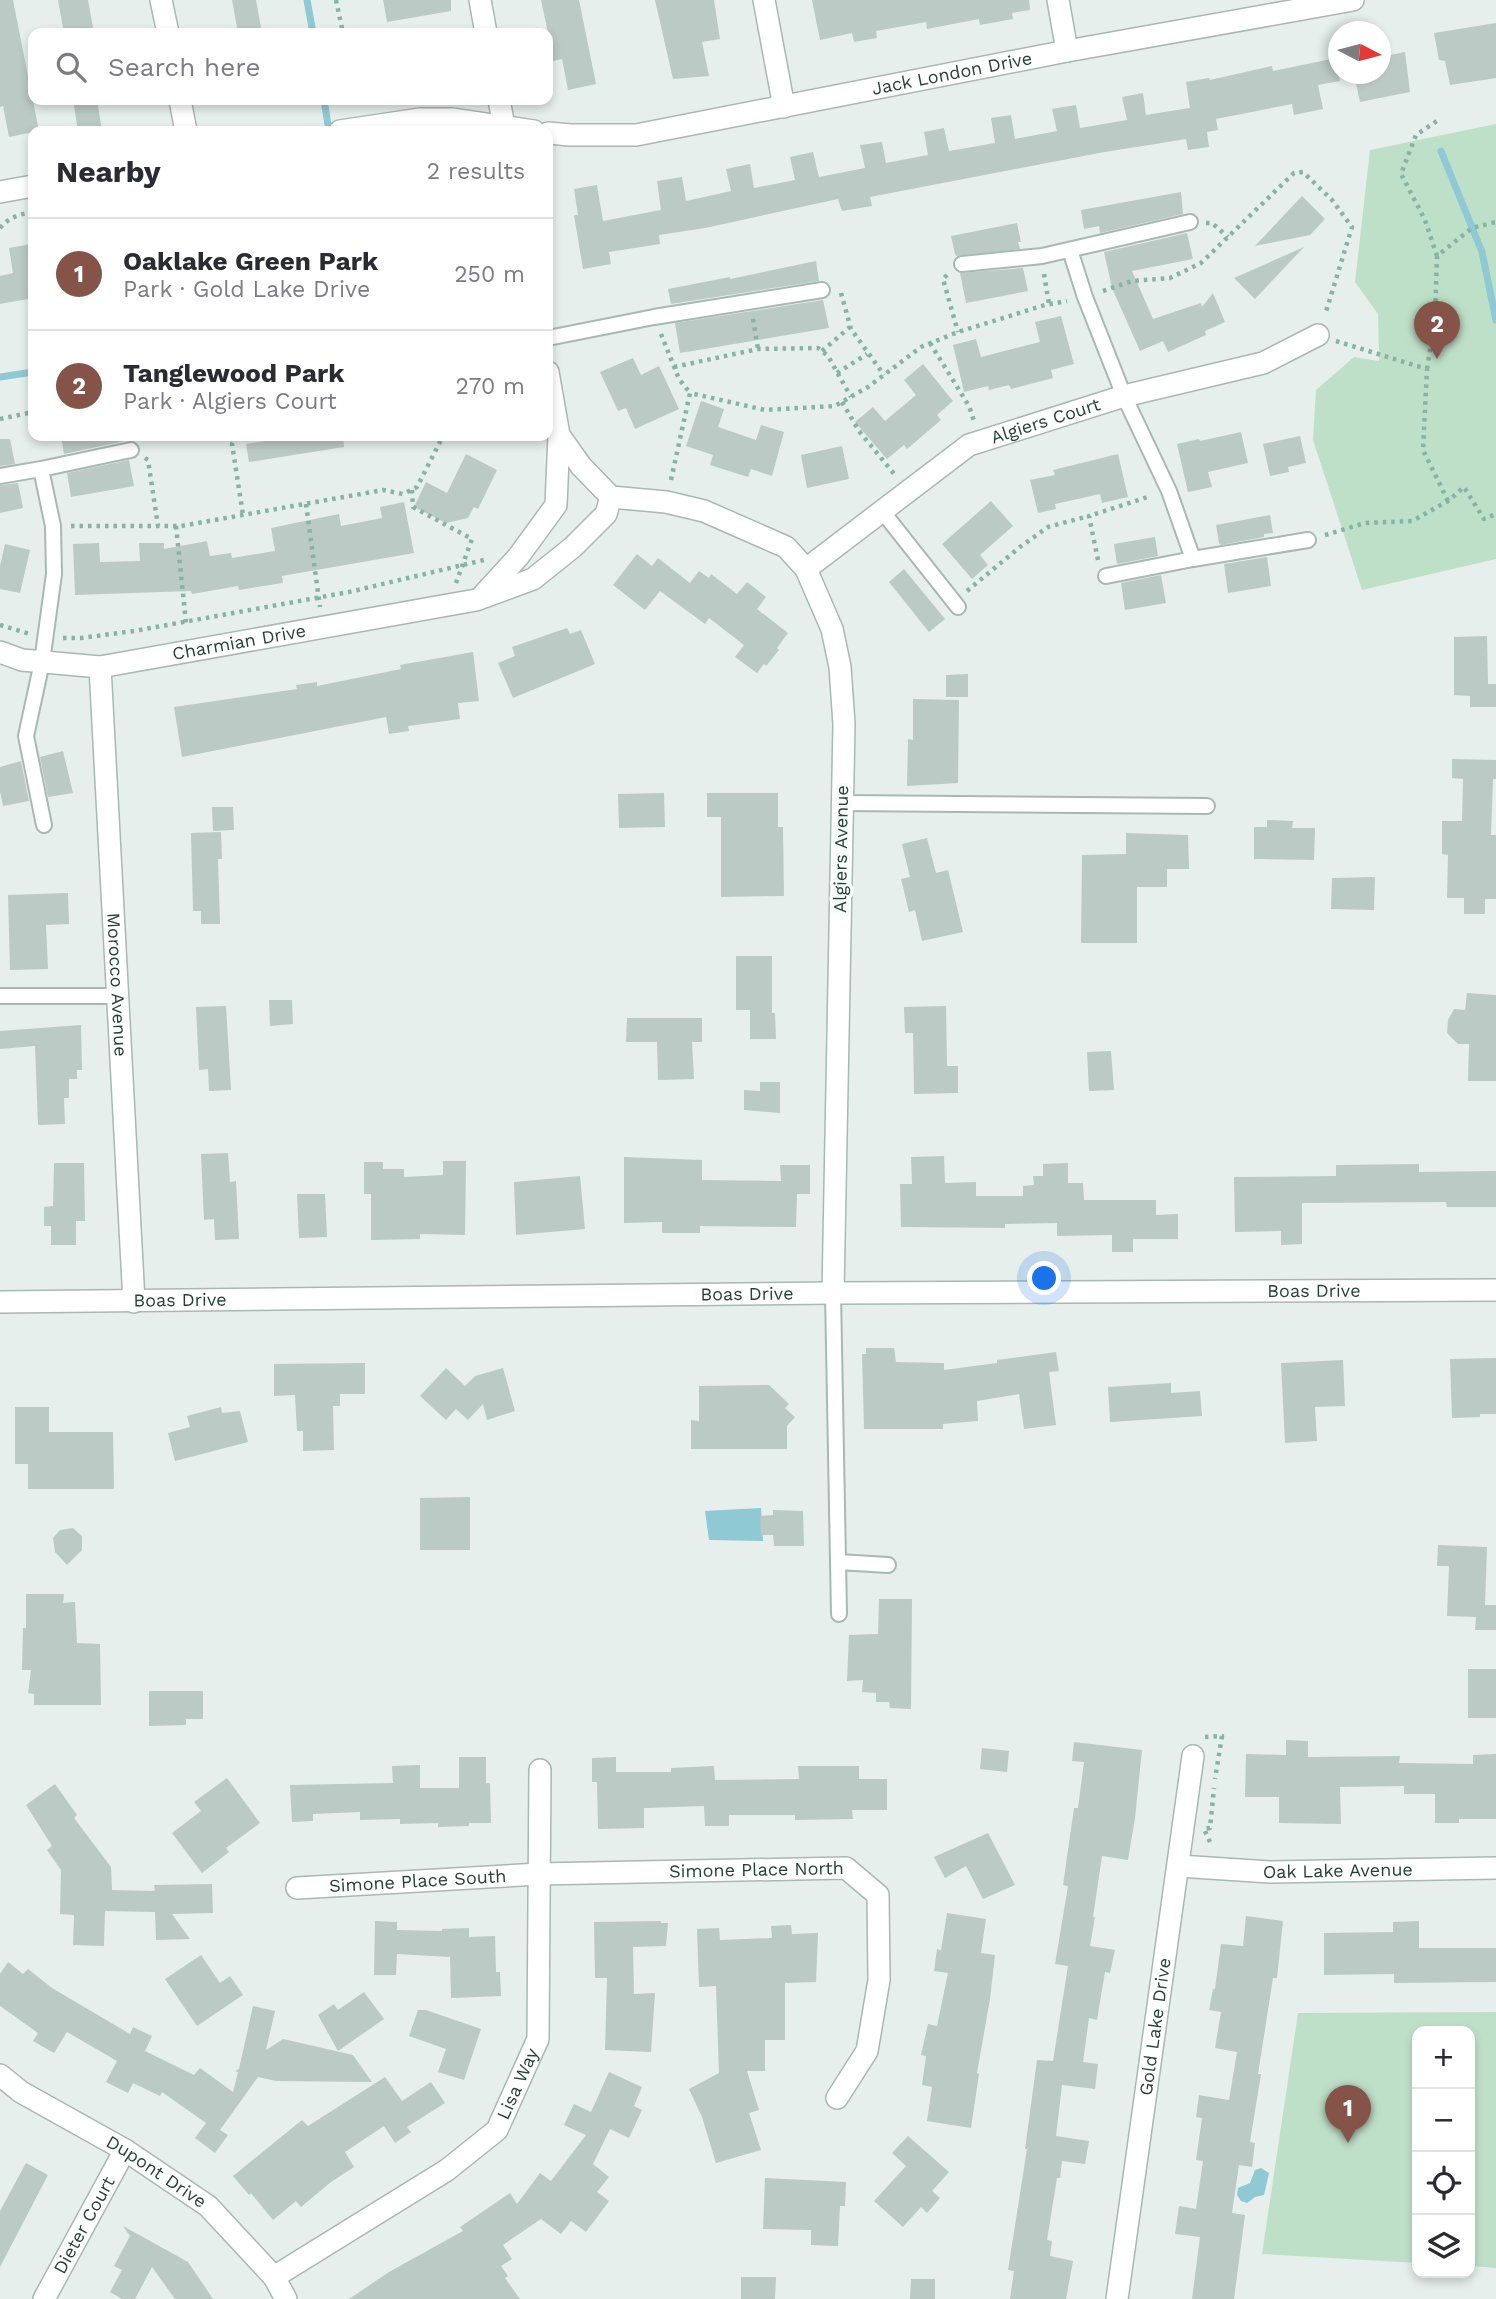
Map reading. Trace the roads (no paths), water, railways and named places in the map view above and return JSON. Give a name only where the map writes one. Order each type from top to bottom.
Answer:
[{"type":"street","points":[[161,0],[167,28]]},
{"type":"street","points":[[480,0],[485,28]]},
{"type":"street","points":[[764,0],[784,107]]},
{"type":"street","points":[[1058,0],[1067,51]]},
{"type":"street","name":"Jack London Drive","points":[[553,133],[636,135],[1067,51],[1348,0]]},
{"type":"street","points":[[181,105],[185,126]]},
{"type":"street","points":[[500,105],[504,126]]},
{"type":"street","points":[[370,126],[420,118],[452,119],[486,126]]},
{"type":"street","points":[[0,192],[28,187]]},
{"type":"street","name":"Algiers Court","points":[[806,569],[969,445],[1124,396],[1263,363],[1318,335]]},
{"type":"street","points":[[480,598],[518,557],[556,505],[559,435],[553,401]]},
{"type":"street","points":[[559,435],[581,466],[611,497]]},
{"type":"street","name":"Algiers Avenue","points":[[611,497],[666,502],[704,511],[786,547],[806,569],[832,629],[840,667],[844,724],[833,1293]]},
{"type":"street","name":"Charmian Drive","points":[[0,652],[22,660],[100,667],[480,598],[533,579],[573,547],[606,514],[611,497]]},
{"type":"street","name":"Morocco Avenue","points":[[100,667],[134,1303]]},
{"type":"street","name":"Boas Drive","points":[[0,1302],[134,1303],[833,1293],[1496,1290]]},
{"type":"street","name":"Gold Lake Drive","points":[[1117,2299],[1194,1756]]},
{"type":"street","name":"Lisa Way","points":[[274,2277],[447,2170],[497,2130],[538,2039],[540,1770]]},
{"type":"street","name":"Oak Lake Avenue","points":[[1180,1866],[1270,1872],[1496,1868]]},
{"type":"street","name":"Simone Place North","points":[[539,1874],[846,1868],[878,1895],[878,1980],[867,2051],[837,2098]]},
{"type":"street","name":"Simone Place South","points":[[297,1888],[539,1874]]},
{"type":"street","name":"Dupont Drive","points":[[0,2074],[21,2092],[125,2150],[208,2206],[274,2277],[286,2299]]},
{"type":"street","name":"Dieter Court","points":[[44,2299],[125,2150]]},
{"type":"lane","points":[[962,264],[1042,256],[1190,222]]},
{"type":"lane","points":[[1070,250],[1085,297],[1124,396],[1168,491],[1193,559]]},
{"type":"lane","points":[[553,337],[654,317],[822,290]]},
{"type":"lane","points":[[0,476],[131,450]]},
{"type":"lane","points":[[41,469],[53,526],[54,574],[42,662],[26,736],[44,825]]},
{"type":"lane","points":[[882,511],[956,604]]},
{"type":"lane","points":[[1106,576],[1308,540]]},
{"type":"lane","points":[[842,803],[1207,806]]},
{"type":"lane","points":[[0,996],[118,996]]},
{"type":"lane","points":[[833,1293],[839,1614]]},
{"type":"lane","points":[[838,1562],[888,1565]]},
{"type":"water","points":[[761,1508],[763,1541],[709,1540],[705,1511]]},
{"type":"water","points":[[1261,2168],[1269,2173],[1264,2195],[1247,2203],[1241,2201],[1237,2195],[1238,2188],[1250,2183],[1255,2170]]},
{"type":"waterway","points":[[307,0],[312,28]]},
{"type":"waterway","points":[[325,105],[328,126]]},
{"type":"waterway","points":[[1441,151],[1482,252],[1496,320]]},
{"type":"waterway","points":[[0,377],[28,373]]},
{"type":"place","name":"Tanglewood Park","points":[[1437,359]]},
{"type":"place","name":"Oaklake Green Park","points":[[1348,2143]]}]
